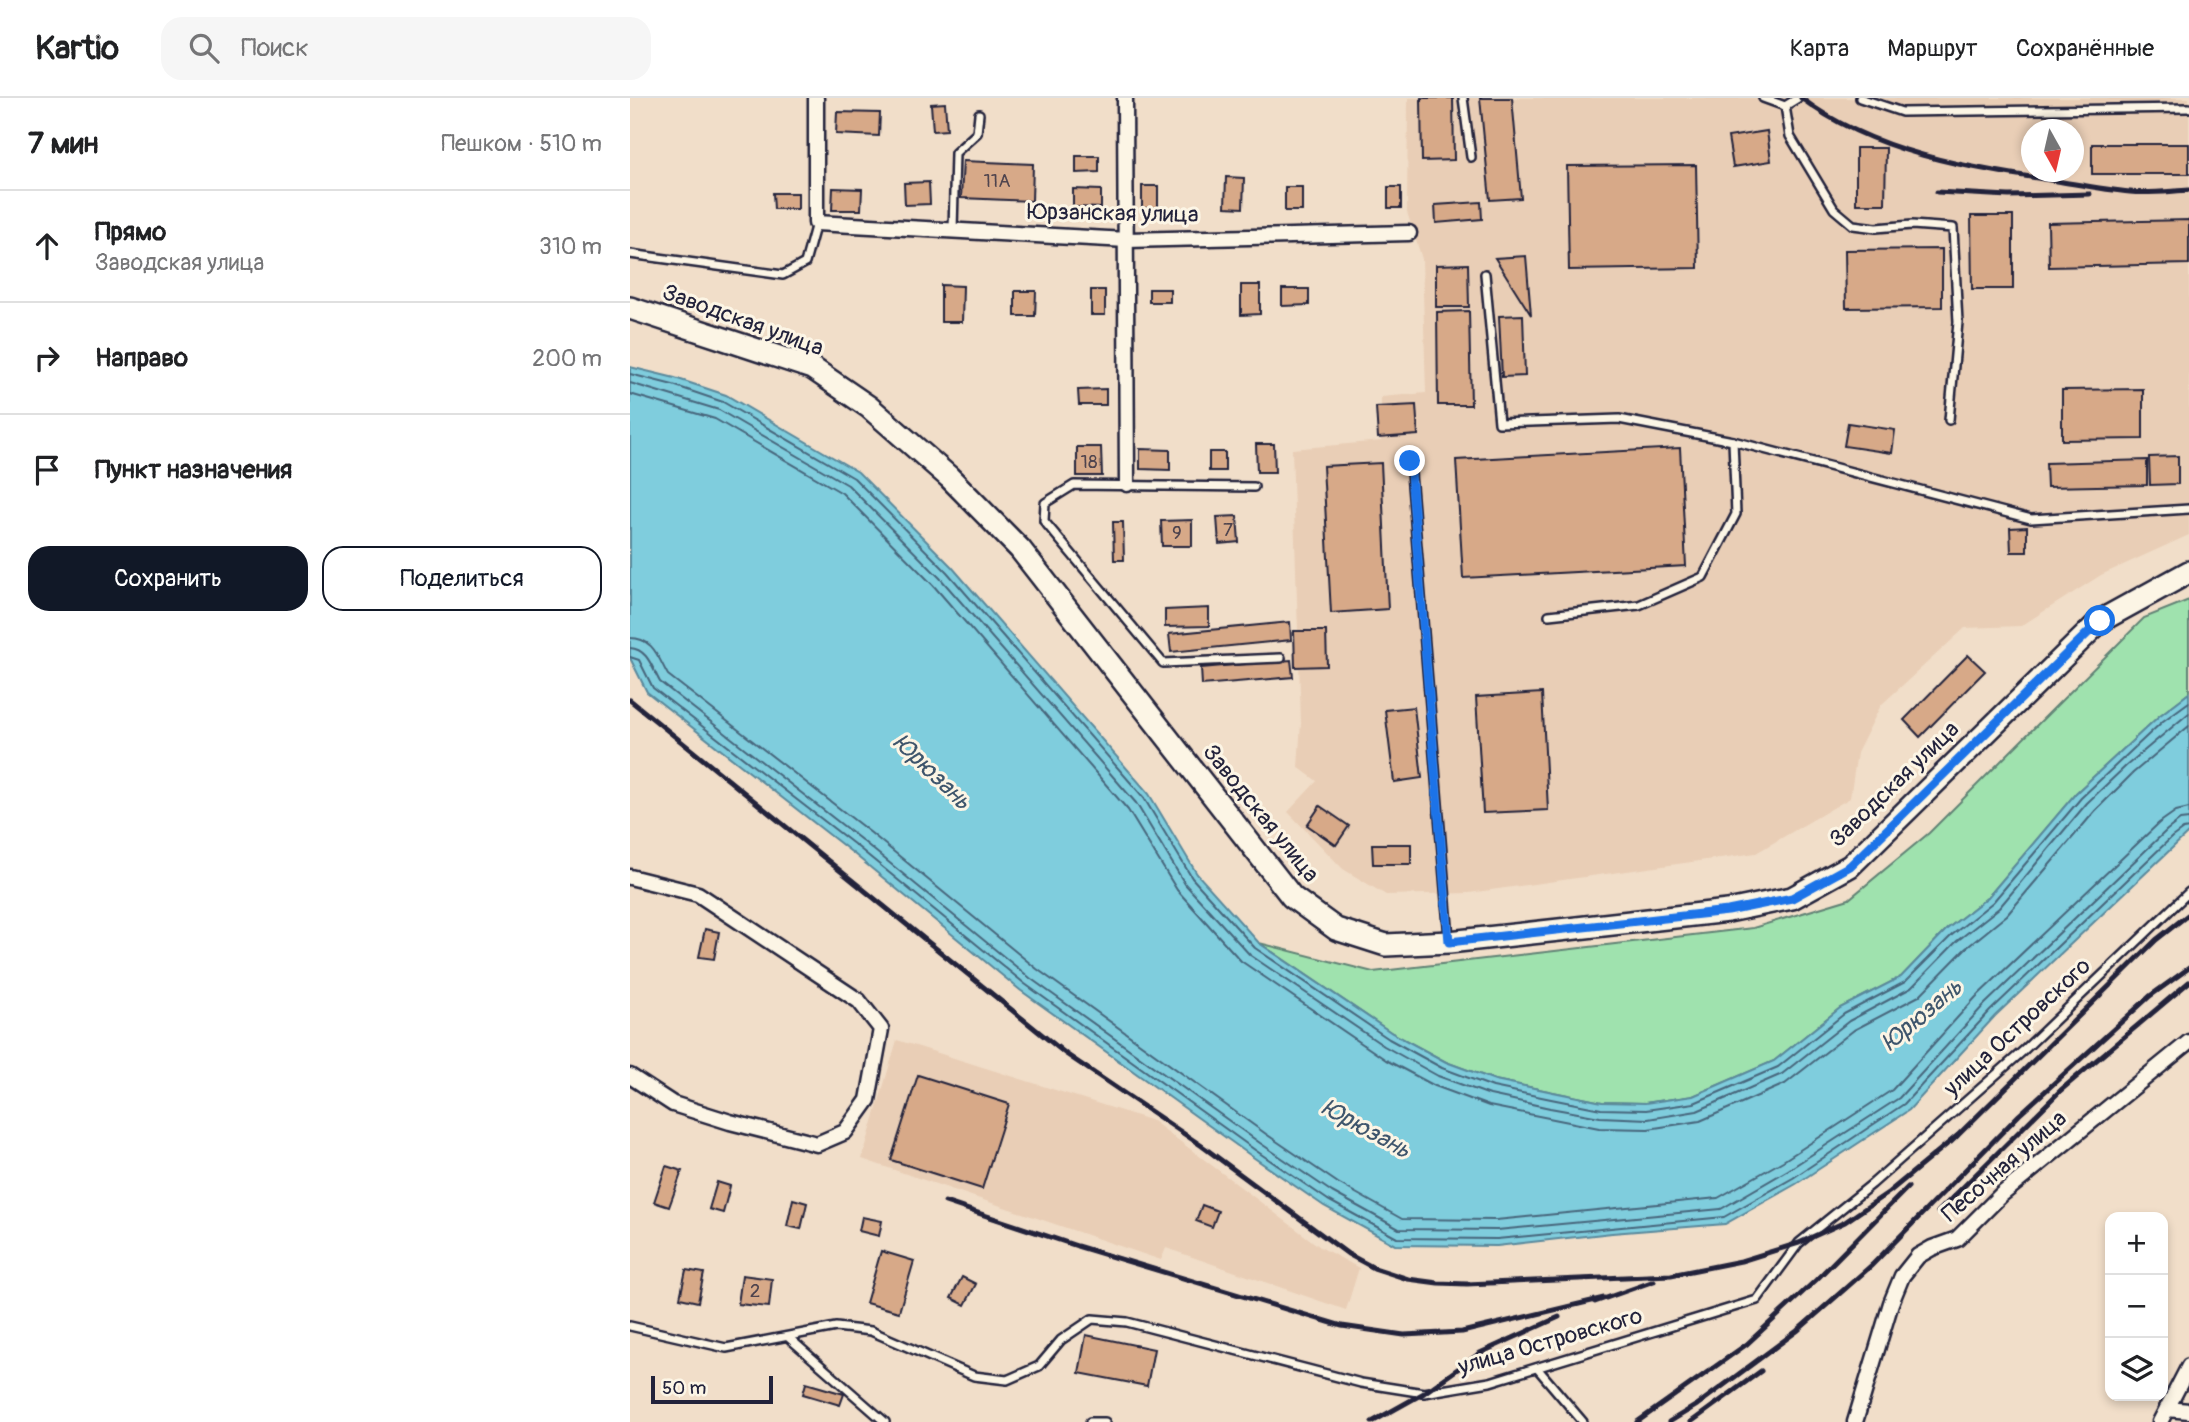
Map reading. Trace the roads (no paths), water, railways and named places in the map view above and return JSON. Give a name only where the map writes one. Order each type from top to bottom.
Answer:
[{"type":"street","points":[[816,98],[816,223]]},
{"type":"street","points":[[1125,98],[1127,484]]},
{"type":"street","name":"Юрзанская улица","points":[[816,223],[1127,240],[1409,233]]},
{"type":"street","name":"Заводская улица","points":[[630,308],[812,368],[869,407],[948,477],[1020,549],[1292,898],[1336,929],[1386,944],[1449,942],[1728,911],[1792,898],[1850,866],[2100,621],[2189,572]]},
{"type":"street","points":[[630,877],[698,894],[859,1001],[881,1029],[868,1100],[845,1132],[817,1144],[673,1104],[630,1076]]},
{"type":"street","name":"Песочная улица","points":[[1855,1422],[1891,1303],[1902,1276],[1918,1256],[1957,1239],[2001,1195],[2189,1042]]},
{"type":"street","points":[[2164,1415],[2189,1366]]},
{"type":"street","points":[[2164,1415],[2189,1411]]},
{"type":"lane","points":[[1463,98],[1471,157]]},
{"type":"lane","points":[[1763,98],[1786,106]]},
{"type":"lane","points":[[1786,106],[1798,98]]},
{"type":"lane","points":[[1860,98],[1902,112],[2189,108]]},
{"type":"lane","points":[[1786,106],[1790,136],[1834,209],[1853,225],[1876,229],[1912,225],[1953,228],[1958,322],[1949,420]]},
{"type":"lane","points":[[953,230],[955,153],[977,133],[979,114]]},
{"type":"lane","points":[[630,254],[783,275],[805,263],[816,223]]},
{"type":"lane","points":[[1485,274],[1499,423],[1619,419],[1733,441],[2031,519],[2189,509]]},
{"type":"lane","points":[[1549,615],[1639,605],[1703,577],[1737,514],[1733,441]]},
{"type":"lane","points":[[1410,461],[1449,942]]},
{"type":"lane","points":[[1254,487],[1074,485],[1045,503],[1044,521],[1163,663],[1281,658]]},
{"type":"lane","name":"улица Островского","points":[[630,1326],[726,1348],[836,1327],[871,1331],[974,1376],[1007,1380],[1039,1366],[1061,1340],[1092,1319],[1127,1322],[1361,1383],[1424,1393],[1490,1382],[1757,1300],[1799,1243],[1872,1184],[2023,1051],[2189,892]]},
{"type":"lane","points":[[788,1337],[885,1422]]},
{"type":"lane","points":[[1536,1368],[1583,1422]]},
{"type":"lane","points":[[1090,1422],[1105,1422]]},
{"type":"water","name":"Юрюзань","points":[[630,367],[726,395],[858,472],[952,567],[1149,794],[1197,874],[1259,943],[1392,1033],[1446,1062],[1495,1080],[1602,1102],[1645,1103],[1693,1096],[1774,1061],[1840,1008],[1901,977],[1947,929],[1988,897],[2076,793],[2159,716],[2189,693],[2189,832],[1995,1016],[1909,1110],[1796,1184],[1725,1224],[1497,1246],[1395,1245],[1324,1206],[1020,990],[854,854],[647,692],[630,658]]},
{"type":"railway","points":[[1801,98],[1829,117],[1859,132],[1890,145],[1956,164],[2121,191],[2145,193],[2189,190]]},
{"type":"railway","points":[[1937,192],[2009,196],[2090,194]]},
{"type":"railway","points":[[630,700],[1066,1054],[1202,1146],[1348,1254],[1374,1268],[1408,1279],[1467,1284],[1671,1275],[1741,1261],[1799,1243],[1845,1222],[1889,1192],[1957,1136]]},
{"type":"railway","points":[[1951,1142],[2156,940],[2189,914]]},
{"type":"railway","points":[[1669,1422],[1697,1405],[1797,1331],[1872,1265],[2019,1115],[2150,996],[2189,968]]},
{"type":"railway","points":[[1938,1212],[2061,1090],[2189,982]]},
{"type":"railway","points":[[1637,1422],[1747,1344],[1816,1280],[1908,1187]]},
{"type":"railway","points":[[945,1202],[1077,1246],[1342,1326],[1404,1335],[1462,1332],[1604,1298]]},
{"type":"railway","points":[[1595,1302],[1654,1281]]},
{"type":"railway","points":[[1372,1422],[1424,1393],[1480,1353],[1559,1317]]},
{"type":"railway","points":[[1691,1422],[1761,1371]]}]
